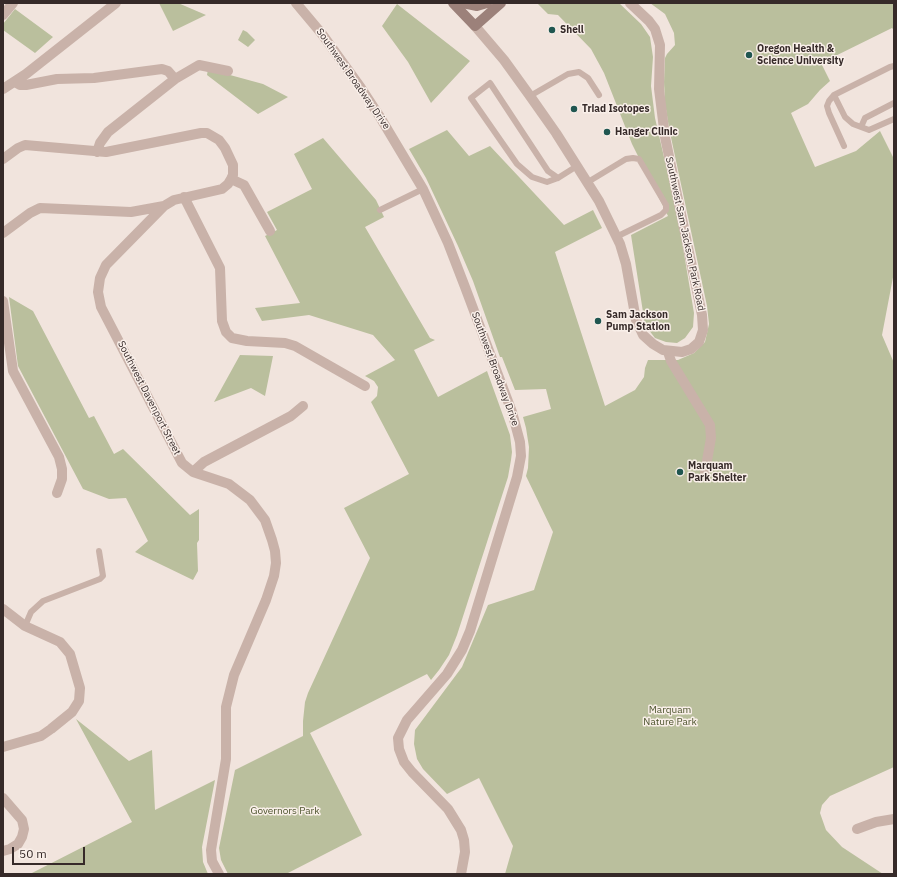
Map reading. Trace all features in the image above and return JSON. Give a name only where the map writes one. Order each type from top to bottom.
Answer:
[{"type":"main road","points":[[453,3],[475,26],[501,3]]},
{"type":"main road","points":[[462,3],[477,6],[487,3]]},
{"type":"street","points":[[3,15],[13,3]]},
{"type":"street","points":[[3,89],[15,82],[116,3]]},
{"type":"street","name":"Southwest Broadway Drive","points":[[296,3],[322,34],[361,88],[423,189],[448,242],[492,356],[517,427],[520,448],[520,460],[517,477],[470,630],[462,650],[447,674],[407,720],[398,738],[399,749],[404,762],[442,802],[454,817],[461,830],[465,852],[461,874]]},
{"type":"street","name":"Southwest Sam Jackson Park Road","points":[[630,3],[649,21],[655,29],[660,45],[659,89],[665,137],[702,315],[703,330],[699,342],[688,351],[668,352]]},
{"type":"street","points":[[475,26],[504,60],[530,96],[578,166],[606,213],[626,264],[632,306],[639,329],[647,340],[657,348],[668,352],[671,360],[710,425],[711,438],[705,472]]},
{"type":"street","points":[[97,152],[100,143],[108,132],[176,79],[199,65],[228,71]]},
{"type":"street","points":[[15,82],[20,85],[26,85],[58,79],[94,78],[162,69],[176,79]]},
{"type":"street","points":[[3,159],[18,148],[25,146],[106,152],[201,133],[213,135],[223,144],[232,161],[234,170],[231,179],[244,185],[270,231]]},
{"type":"street","name":"Southwest Davenport Street","points":[[219,874],[212,861],[211,850],[226,759],[227,702],[234,675],[266,600],[274,576],[276,563],[275,551],[269,529],[250,500],[228,484],[193,472],[182,463],[101,307],[98,292],[100,278],[106,265],[164,206],[174,200],[184,197],[219,190],[225,187],[231,179]]},
{"type":"street","points":[[184,197],[220,268],[222,321],[226,332],[232,338],[247,341],[285,343],[295,346],[365,386]]},
{"type":"street","points":[[3,233],[30,213],[40,208],[131,212],[164,206]]},
{"type":"street","points":[[3,301],[13,370],[59,457],[62,469],[62,479],[57,493]]},
{"type":"street","points":[[193,472],[204,462],[291,416],[302,406]]},
{"type":"street","points":[[3,609],[25,626],[60,642],[70,654],[79,680],[80,695],[72,712],[41,736],[3,747]]},
{"type":"street","points":[[3,798],[22,820],[24,829],[18,844],[3,851]]},
{"type":"street","points":[[857,829],[876,822],[894,819]]},
{"type":"lane","points":[[844,146],[829,112],[828,106],[834,95],[890,66],[894,66]]},
{"type":"lane","points":[[530,96],[568,74],[579,72],[588,78],[599,95]]},
{"type":"lane","points":[[558,178],[548,171],[490,83],[471,98],[517,164],[532,177],[547,182],[558,178],[578,166]]},
{"type":"lane","points":[[834,95],[845,117],[853,124],[869,130],[894,119]]},
{"type":"lane","points":[[861,127],[862,121],[865,118],[894,102]]},
{"type":"lane","points":[[588,182],[626,160],[633,158],[639,159],[666,205],[666,210],[661,215],[616,237]]},
{"type":"lane","points":[[380,210],[423,189]]},
{"type":"lane","points":[[25,626],[31,612],[43,601],[100,579],[103,576],[99,551]]},
{"type":"green space","points":[[159,3],[178,3],[206,15],[173,31]]},
{"type":"green space","points":[[537,3],[619,3],[641,24],[650,37],[653,57],[651,86],[655,118],[678,218],[694,313],[693,327],[685,338],[677,343],[666,342],[655,338],[645,325],[631,235],[668,216],[632,144],[604,73],[591,49],[558,15],[548,14]]},
{"type":"green space","name":"Marquam Nature Park","points":[[650,3],[894,3],[894,30],[892,28],[821,63],[830,81],[808,104],[791,113],[815,167],[856,151],[880,131],[894,159],[894,272],[882,335],[894,363],[894,767],[830,796],[822,805],[820,813],[826,830],[842,847],[883,874],[505,874],[513,846],[479,778],[447,794],[423,769],[417,759],[414,744],[415,730],[462,667],[488,605],[534,590],[553,532],[526,476],[529,447],[523,417],[551,409],[546,389],[515,390],[502,357],[500,357],[473,281],[458,246],[426,178],[409,149],[447,130],[469,156],[490,146],[564,225],[593,210],[602,228],[555,252],[605,406],[635,390],[644,377],[648,360],[678,360],[694,353],[705,342],[709,324],[707,306],[665,103],[665,58],[675,45],[674,33],[665,14]]},
{"type":"green space","points":[[397,4],[470,61],[431,103],[408,62],[382,26]]},
{"type":"green space","points":[[15,9],[53,37],[35,53],[3,30],[3,24]]},
{"type":"green space","points":[[243,30],[255,40],[248,47],[238,40]]},
{"type":"green space","points":[[208,69],[263,84],[288,97],[258,114],[207,75]]},
{"type":"green space","name":"Governors Park","points":[[323,138],[376,200],[384,217],[365,227],[430,338],[435,340],[414,350],[438,397],[487,371],[510,435],[512,452],[511,460],[508,477],[457,635],[449,655],[439,670],[431,680],[427,674],[310,733],[362,835],[286,874],[228,874],[221,860],[219,848],[235,770],[303,736],[305,702],[308,693],[370,558],[344,508],[409,474],[371,402],[377,396],[378,387],[374,381],[365,376],[395,360],[373,335],[309,315],[262,321],[255,308],[300,303],[265,236],[277,230],[267,212],[312,189],[294,154]]},
{"type":"green space","points":[[9,297],[33,311],[89,418],[94,416],[114,454],[123,449],[190,515],[199,509],[199,540],[197,543],[198,571],[193,580],[135,552],[148,541],[126,498],[109,499],[83,489],[18,366]]},
{"type":"green space","points":[[240,355],[273,356],[265,396],[251,388],[214,402]]},
{"type":"green space","points":[[76,719],[129,761],[152,750],[155,810],[215,780],[202,847],[203,862],[208,874],[30,874],[132,822]]},
{"type":"place","name":"Shell","points":[[552,30]]},
{"type":"place","name":"Oregon Health & Science University","points":[[749,55]]},
{"type":"place","name":"Triad Isotopes","points":[[574,109]]},
{"type":"place","name":"Hanger Clinic","points":[[607,132]]},
{"type":"place","name":"Sam Jackson Pump Station","points":[[598,321]]},
{"type":"place","name":"Marquam Park Shelter","points":[[680,472]]}]
